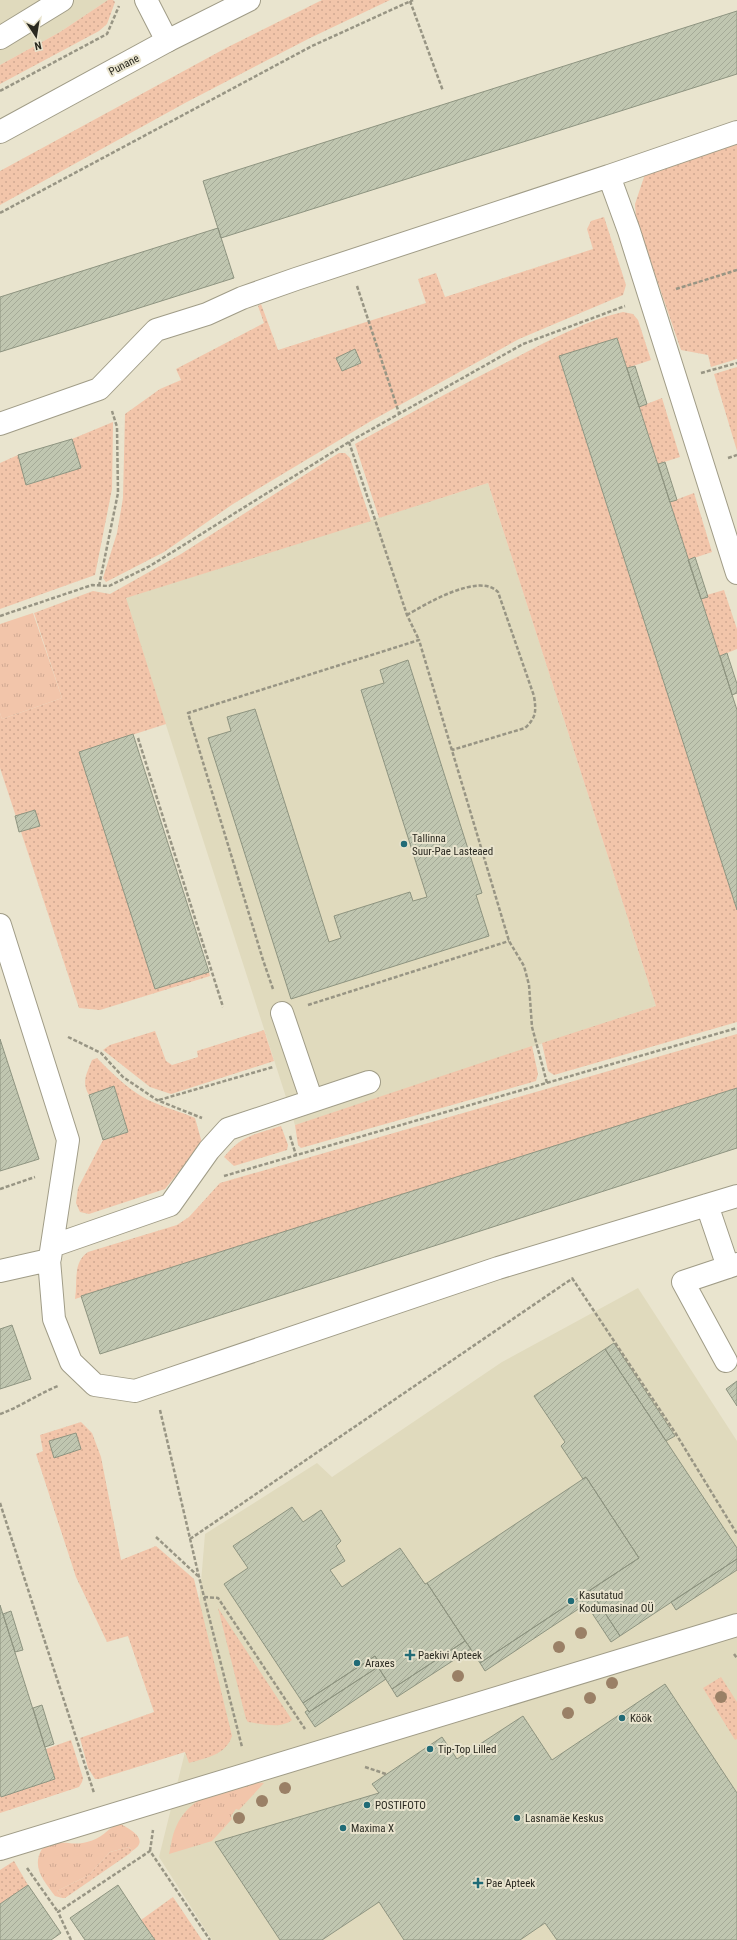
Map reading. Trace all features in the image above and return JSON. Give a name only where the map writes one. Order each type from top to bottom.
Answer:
[{"type":"street","points":[[0,38],[62,0]]},
{"type":"street","points":[[146,0],[168,41]]},
{"type":"street","name":"Punane","points":[[0,132],[168,41],[249,0]]},
{"type":"street","points":[[0,424],[99,388],[156,330],[207,314],[242,298],[348,261],[609,176],[737,132]]},
{"type":"street","points":[[609,176],[629,231],[737,573]]},
{"type":"street","points":[[0,925],[68,1140],[50,1253],[54,1319],[71,1362],[95,1385],[135,1391],[498,1268],[737,1196]]},
{"type":"street","points":[[282,1013],[312,1102]]},
{"type":"street","points":[[0,1271],[170,1206],[209,1150],[228,1129],[369,1082]]},
{"type":"street","points":[[707,1205],[732,1265],[683,1282],[726,1361]]},
{"type":"street","points":[[6,1847],[737,1625]]},
{"type":"path","points":[[0,213],[312,46],[411,1],[443,91]]},
{"type":"path","points":[[0,91],[107,34],[121,3]]},
{"type":"path","points":[[348,261],[399,413]]},
{"type":"path","points":[[0,616],[92,585],[109,586],[150,566],[348,442],[523,344],[571,325],[737,270]]},
{"type":"path","points":[[676,381],[737,362]]},
{"type":"path","points":[[99,388],[112,408],[117,427],[118,492],[99,586]]},
{"type":"path","points":[[348,442],[407,615],[419,640],[509,941],[524,966],[529,985],[532,1027],[547,1083]]},
{"type":"path","points":[[407,615],[437,598],[480,584],[493,587],[498,592],[534,696],[537,711],[533,720],[525,728],[452,750]]},
{"type":"path","points":[[419,640],[188,713],[263,960],[282,1013],[509,941]]},
{"type":"path","points":[[138,738],[223,1007]]},
{"type":"path","points":[[221,1177],[737,1028]]},
{"type":"path","points":[[68,1037],[101,1053],[123,1077],[157,1100],[228,1129]]},
{"type":"path","points":[[157,1100],[276,1066]]},
{"type":"path","points":[[0,1189],[64,1168]]},
{"type":"path","points":[[554,1250],[676,1434],[737,1534]]},
{"type":"path","points":[[190,1539],[573,1278]]},
{"type":"path","points":[[0,1414],[40,1393],[85,1375]]},
{"type":"path","points":[[154,1384],[199,1577],[249,1773]]},
{"type":"path","points":[[0,1503],[102,1818]]},
{"type":"path","points":[[156,1537],[199,1577]]},
{"type":"path","points":[[204,1597],[218,1598],[320,1752]]},
{"type":"path","points":[[6,1847],[58,1912],[71,1940]]},
{"type":"path","points":[[58,1912],[150,1851],[210,1940]]},
{"type":"shaded area","points":[[0,0],[108,0],[60,32],[0,65]]},
{"type":"shaded area","name":"Tallinna Suur-Pae Lasteaed","points":[[488,483],[656,1006],[295,1125],[125,598]]},
{"type":"shaded area","points":[[638,1288],[737,1441],[737,1940],[212,1940],[159,1857],[188,1740],[205,1534],[317,1463],[332,1477],[502,1362]]},
{"type":"green space","points":[[108,0],[113,0],[115,2],[107,24],[99,31],[0,84],[0,65],[60,32]]},
{"type":"green space","points":[[322,0],[390,0],[310,38],[185,103],[0,205],[0,171],[226,48]]},
{"type":"green space","points":[[737,144],[737,359],[711,367],[708,355],[681,350],[636,219],[635,204],[645,174]]},
{"type":"green space","points":[[604,217],[626,285],[623,295],[519,339],[371,421],[233,504],[164,552],[106,582],[103,578],[117,533],[123,498],[125,414],[160,389],[181,380],[176,369],[264,323],[258,306],[261,304],[278,350],[426,303],[418,279],[436,273],[445,297],[593,249],[587,229],[591,221]],"holes":[[[355,350],[361,363],[342,371],[336,358]]]},
{"type":"green space","points":[[623,312],[633,314],[638,320],[651,360],[627,368],[617,338],[559,357],[737,909],[737,1022],[554,1075],[548,1071],[542,1043],[656,1006],[488,483],[379,518],[355,444],[457,388],[557,337],[596,320]]},
{"type":"green space","points":[[737,367],[737,451],[714,374]]},
{"type":"green space","points":[[662,398],[680,457],[658,464],[639,407]]},
{"type":"green space","points":[[113,422],[112,489],[95,575],[0,609],[0,463],[18,455],[27,485],[81,468],[72,439]]},
{"type":"green space","points":[[339,453],[345,453],[350,458],[371,521],[126,598],[166,724],[79,752],[155,988],[209,972],[210,976],[100,1010],[79,1008],[0,768],[0,713],[2,719],[62,698],[34,613],[93,591],[110,594],[181,554]]},
{"type":"green space","points":[[694,493],[712,552],[688,560],[670,502]]},
{"type":"green space","points":[[724,590],[737,629],[737,649],[720,656],[701,599],[707,595]]},
{"type":"green space","points":[[33,613],[62,698],[2,719],[0,713],[0,624]]},
{"type":"green space","points":[[264,1030],[274,1061],[171,1094],[150,1087],[103,1050],[110,1045],[155,1031],[166,1061],[172,1065],[198,1057],[197,1051]]},
{"type":"green space","points":[[737,1034],[737,1088],[75,1299],[78,1267],[83,1256],[88,1252],[177,1225],[189,1217],[220,1183]]},
{"type":"green space","points":[[532,1046],[538,1074],[536,1081],[301,1148],[298,1145],[295,1125]]},
{"type":"green space","points":[[97,1058],[124,1084],[139,1095],[160,1105],[195,1118],[202,1143],[165,1189],[89,1214],[80,1212],[76,1203],[78,1188],[103,1140],[128,1132],[114,1087],[89,1095],[85,1086],[87,1073],[92,1060]]},
{"type":"green space","points":[[281,1126],[288,1145],[287,1150],[234,1166],[224,1157],[237,1144],[250,1136]]},
{"type":"green space","points":[[81,1422],[92,1433],[101,1457],[121,1560],[156,1546],[194,1579],[232,1736],[225,1748],[215,1755],[189,1763],[185,1752],[99,1779],[95,1779],[88,1768],[80,1738],[154,1712],[128,1636],[107,1642],[76,1577],[36,1454],[43,1451],[40,1435]]},
{"type":"green space","points":[[218,1608],[292,1720],[288,1723],[272,1725],[248,1722],[246,1719]]},
{"type":"green space","points":[[721,1677],[737,1702],[737,1739],[735,1740],[703,1688]]},
{"type":"green space","points":[[71,1740],[83,1778],[79,1787],[0,1813],[0,1793],[1,1797],[55,1779],[46,1749]]},
{"type":"green space","points":[[239,1782],[264,1783],[239,1810],[236,1809],[231,1816],[232,1819],[212,1841],[169,1854],[175,1830],[181,1817],[187,1810],[203,1798]]},
{"type":"green space","points":[[119,1823],[137,1835],[140,1843],[137,1847],[132,1851],[129,1847],[110,1852],[89,1875],[57,1891],[62,1898],[55,1896],[43,1879],[38,1868],[39,1856],[42,1849],[49,1845],[60,1843],[75,1844],[92,1841]]},
{"type":"green space","points":[[129,1847],[132,1851],[129,1854],[65,1898],[62,1898],[57,1891],[89,1875],[110,1852]]},
{"type":"green space","points":[[14,1861],[28,1885],[0,1904],[0,1870]]},
{"type":"green space","points":[[173,1897],[202,1940],[155,1940],[141,1920]]},
{"type":"building","points":[[737,11],[737,74],[221,238],[203,181]]},
{"type":"building","points":[[218,228],[234,278],[0,352],[0,297]]},
{"type":"building","points":[[617,338],[737,710],[737,910],[559,356]]},
{"type":"building","points":[[355,349],[361,363],[342,371],[336,358]]},
{"type":"building","points":[[635,366],[647,404],[639,407],[627,368]]},
{"type":"building","points":[[72,439],[81,468],[26,485],[18,455]]},
{"type":"building","points":[[665,462],[677,500],[670,502],[658,464]]},
{"type":"building","points":[[695,557],[708,597],[701,599],[688,560]]},
{"type":"building","points":[[727,653],[737,684],[737,693],[732,695],[720,656]]},
{"type":"building","points":[[408,660],[482,893],[476,895],[489,936],[291,999],[208,738],[231,731],[227,717],[255,709],[329,942],[341,938],[334,916],[410,892],[413,901],[427,897],[361,690],[384,683],[380,670]]},
{"type":"building","points":[[133,734],[209,972],[155,989],[79,752]]},
{"type":"building","points":[[35,810],[40,826],[19,832],[15,816]]},
{"type":"building","points":[[0,1039],[39,1159],[0,1171]]},
{"type":"building","points":[[114,1086],[128,1132],[103,1140],[89,1095]]},
{"type":"building","points":[[737,1088],[737,1148],[100,1354],[81,1296]]},
{"type":"building","points":[[12,1325],[31,1379],[0,1389],[0,1329]]},
{"type":"building","points":[[614,1343],[675,1436],[666,1441],[605,1349]]},
{"type":"building","points":[[605,1349],[737,1548],[737,1559],[620,1636],[590,1590],[639,1558],[586,1477],[583,1479],[561,1446],[565,1442],[534,1396]]},
{"type":"building","points":[[737,1381],[737,1406],[726,1389]]},
{"type":"building","points":[[76,1433],[81,1449],[54,1458],[49,1441]]},
{"type":"building","points":[[586,1477],[639,1558],[480,1663],[427,1583]]},
{"type":"building","points":[[292,1507],[303,1522],[321,1510],[341,1541],[336,1546],[345,1561],[330,1570],[342,1587],[400,1548],[425,1584],[427,1583],[465,1641],[392,1689],[378,1667],[381,1665],[375,1656],[303,1703],[224,1584],[248,1568],[233,1546]]},
{"type":"building","points":[[737,1559],[737,1570],[676,1610],[671,1602]]},
{"type":"building","points":[[590,1590],[620,1636],[611,1642],[586,1604],[485,1671],[480,1663]]},
{"type":"building","points":[[0,1605],[55,1779],[1,1797],[0,1793]]},
{"type":"building","points":[[11,1611],[23,1650],[15,1652],[3,1614]]},
{"type":"building","points":[[465,1641],[471,1649],[397,1697],[392,1689]]},
{"type":"building","points":[[375,1656],[381,1665],[309,1712],[303,1703]]},
{"type":"building","points":[[378,1667],[386,1679],[315,1727],[305,1712],[308,1710],[309,1712]]},
{"type":"building","name":"Lasnamäe Keskus","points":[[665,1684],[737,1793],[737,1940],[557,1940],[545,1923],[520,1940],[404,1940],[379,1902],[322,1940],[280,1940],[215,1842],[379,1793],[372,1784],[442,1737],[457,1759],[523,1716],[552,1760]]},
{"type":"building","points":[[42,1705],[54,1744],[45,1747],[33,1708]]},
{"type":"building","points":[[28,1885],[61,1933],[51,1940],[0,1940],[0,1904]]},
{"type":"building","points":[[118,1885],[155,1940],[85,1940],[70,1918]]},
{"type":"place","name":"Tallinna Suur-Pae Lasteaed","points":[[404,844]]},
{"type":"place","name":"Kasutatud Kodumasinad OÜ","points":[[571,1601]]},
{"type":"place","name":"Paekivi Apteek","points":[[410,1655]]},
{"type":"place","name":"Araxes","points":[[357,1663]]},
{"type":"place","name":"Köök","points":[[622,1718]]},
{"type":"place","name":"Tip-Top Lilled","points":[[430,1749]]},
{"type":"place","name":"POSTIFOTO","points":[[367,1805]]},
{"type":"place","name":"Lasnamäe Keskus","points":[[517,1818]]},
{"type":"place","name":"Maxima X","points":[[343,1828]]},
{"type":"place","name":"Pae Apteek","points":[[478,1883]]}]
